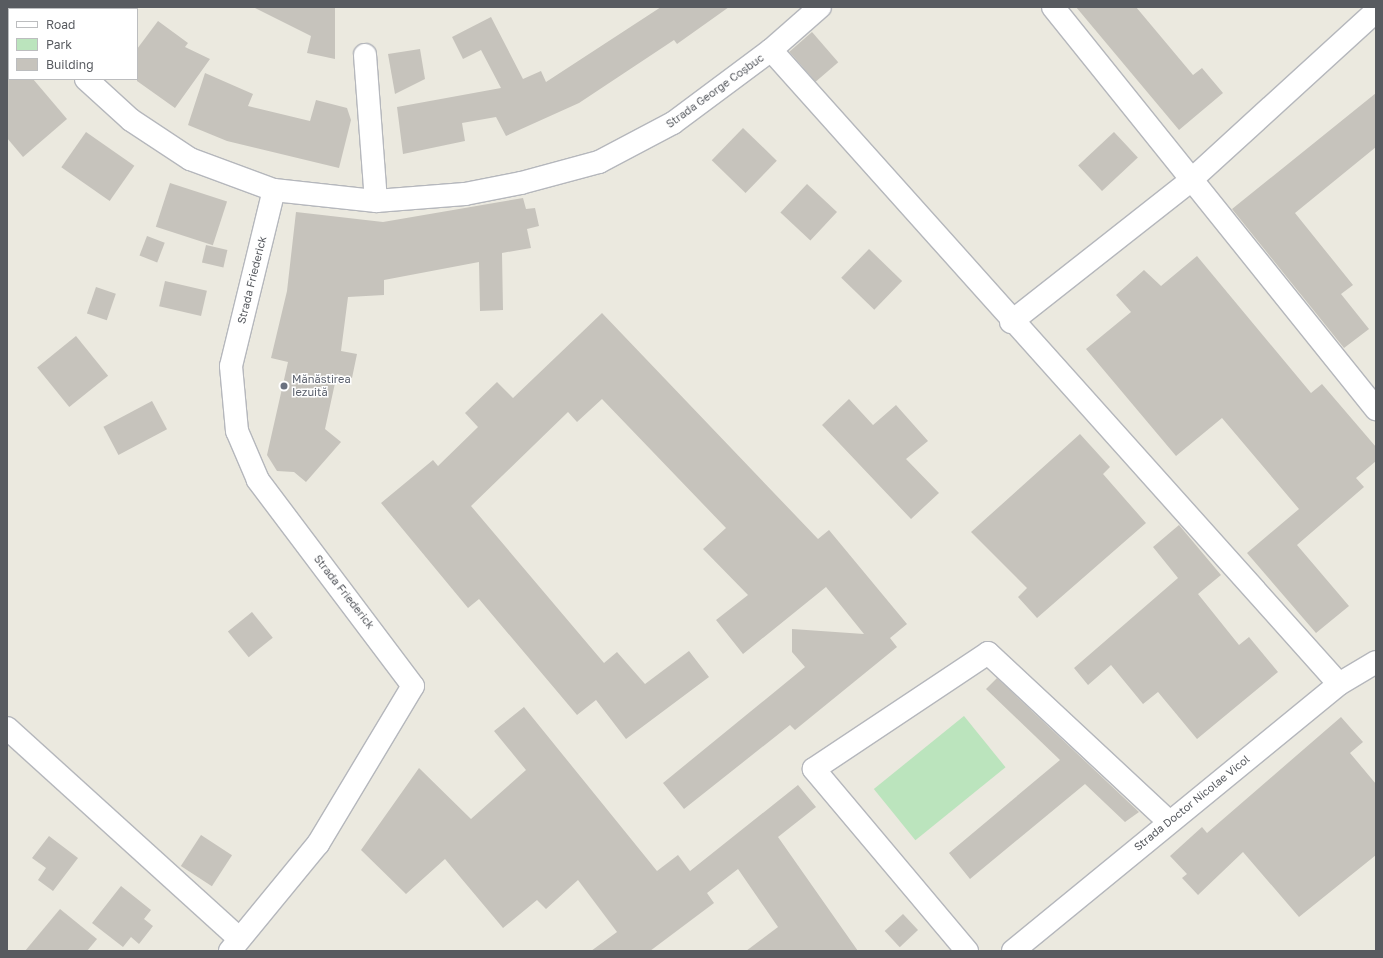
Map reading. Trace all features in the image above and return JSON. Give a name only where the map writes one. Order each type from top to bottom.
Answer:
[{"type":"street","name":"Strada George Coșbuc","points":[[87,80],[131,120],[190,159],[274,190],[376,201],[465,194],[599,162],[673,123],[771,50],[820,7]]},
{"type":"street","points":[[1053,7],[1190,181],[1376,409]]},
{"type":"street","points":[[1011,322],[1190,181],[1376,11]]},
{"type":"street","points":[[771,50],[1011,322],[1339,684]]},
{"type":"street","points":[[365,55],[376,201]]},
{"type":"street","name":"Strada Friederick","points":[[234,944],[318,844],[413,686],[258,480],[237,431],[231,366],[274,190]]},
{"type":"street","points":[[967,951],[814,770],[988,653],[1169,822]]},
{"type":"street","name":"Strada Doctor Nicolae Vicol","points":[[1013,951],[1339,684],[1376,662]]},
{"type":"street","points":[[7,728],[234,944]]},
{"type":"green space","points":[[964,716],[1006,767],[915,840],[874,789]]},
{"type":"building","points":[[253,7],[335,7],[335,59],[307,53],[311,36]]},
{"type":"building","points":[[661,7],[729,7],[677,44],[674,40],[579,103],[506,136],[496,117],[462,123],[465,141],[403,154],[397,107],[501,88],[481,50],[463,59],[452,37],[491,17],[523,79],[541,71],[546,82]]},
{"type":"building","points":[[1076,7],[1136,7],[1193,75],[1202,68],[1223,93],[1179,130]]},
{"type":"building","points":[[158,21],[188,43],[185,47],[210,59],[175,108],[137,81],[138,48]]},
{"type":"building","points":[[812,32],[838,62],[816,82],[789,52]]},
{"type":"building","points":[[420,49],[425,79],[395,94],[388,54]]},
{"type":"building","points":[[205,73],[253,94],[248,106],[310,121],[316,100],[347,108],[351,120],[339,168],[227,141],[188,125]]},
{"type":"building","points":[[7,79],[34,80],[67,119],[23,157],[7,138]]},
{"type":"building","points":[[1376,93],[1376,147],[1295,213],[1353,285],[1341,294],[1369,329],[1344,348],[1232,209]]},
{"type":"building","points":[[743,128],[777,161],[746,193],[712,160]]},
{"type":"building","points":[[86,132],[134,166],[110,201],[61,167]]},
{"type":"building","points":[[1114,132],[1138,158],[1102,191],[1078,165]]},
{"type":"building","points":[[170,183],[227,202],[213,245],[156,227]]},
{"type":"building","points":[[807,184],[837,212],[810,240],[780,213]]},
{"type":"building","points":[[523,198],[526,209],[535,208],[539,226],[527,229],[531,248],[502,253],[503,310],[480,311],[479,262],[384,280],[384,295],[348,297],[341,351],[357,354],[352,378],[337,374],[325,429],[341,442],[306,482],[294,472],[277,471],[267,455],[288,362],[271,358],[287,291],[296,212],[383,222]]},
{"type":"building","points":[[147,236],[165,243],[157,262],[139,256]]},
{"type":"building","points":[[206,245],[227,250],[223,267],[202,263]]},
{"type":"building","points":[[869,249],[902,281],[874,310],[841,278]]},
{"type":"building","points":[[1197,256],[1311,393],[1322,384],[1376,447],[1376,461],[1356,478],[1364,487],[1297,545],[1349,606],[1316,633],[1247,553],[1299,509],[1222,418],[1176,456],[1086,349],[1131,312],[1116,295],[1144,270],[1161,286]]},
{"type":"building","points":[[165,281],[207,291],[201,316],[159,306]]},
{"type":"building","points":[[96,287],[116,294],[107,320],[87,313]]},
{"type":"building","points":[[602,313],[818,539],[829,530],[907,624],[890,638],[897,647],[795,730],[790,725],[684,809],[663,783],[805,667],[792,652],[792,629],[864,634],[826,587],[743,654],[716,620],[748,595],[703,549],[726,528],[602,399],[577,422],[568,412],[471,506],[604,663],[617,652],[645,684],[689,651],[709,677],[626,739],[596,700],[577,715],[479,599],[468,608],[381,503],[433,460],[438,466],[478,427],[465,413],[497,382],[513,398]]},
{"type":"building","points":[[76,336],[108,376],[69,407],[37,367]]},
{"type":"building","points":[[849,399],[873,425],[896,405],[928,441],[906,459],[939,493],[911,519],[822,425]]},
{"type":"building","points":[[152,401],[167,429],[118,455],[103,427]]},
{"type":"building","points":[[1080,434],[1110,467],[1103,474],[1146,523],[1037,618],[1018,597],[1027,588],[971,532]]},
{"type":"building","points":[[1179,525],[1221,575],[1198,594],[1239,645],[1249,637],[1278,672],[1197,739],[1158,692],[1143,704],[1111,665],[1088,685],[1074,668],[1178,578],[1153,547]]},
{"type":"building","points":[[252,612],[273,638],[249,657],[228,632]]},
{"type":"building","points":[[997,678],[1139,812],[1125,822],[1085,784],[970,879],[949,853],[1060,760],[986,689]]},
{"type":"building","points":[[524,707],[657,871],[678,855],[690,871],[798,785],[816,807],[778,837],[858,951],[746,951],[778,927],[738,869],[707,893],[714,903],[650,951],[591,951],[617,932],[578,880],[546,909],[537,900],[503,928],[445,859],[406,894],[361,850],[419,768],[471,819],[526,770],[494,731]]},
{"type":"building","points":[[1341,717],[1363,742],[1350,753],[1376,784],[1376,855],[1299,917],[1243,852],[1198,895],[1182,878],[1187,874],[1170,856],[1202,827],[1207,833]]},
{"type":"building","points":[[201,835],[232,855],[212,886],[181,866]]},
{"type":"building","points":[[49,836],[78,858],[53,891],[38,880],[46,868],[32,858]]},
{"type":"building","points":[[121,886],[151,910],[144,919],[153,926],[139,944],[131,937],[123,947],[92,923]]},
{"type":"building","points":[[60,909],[97,939],[87,951],[25,951]]},
{"type":"building","points":[[903,914],[918,930],[900,947],[885,931]]},
{"type":"place","name":"Mănăstirea Iezuită","points":[[284,386]]}]
